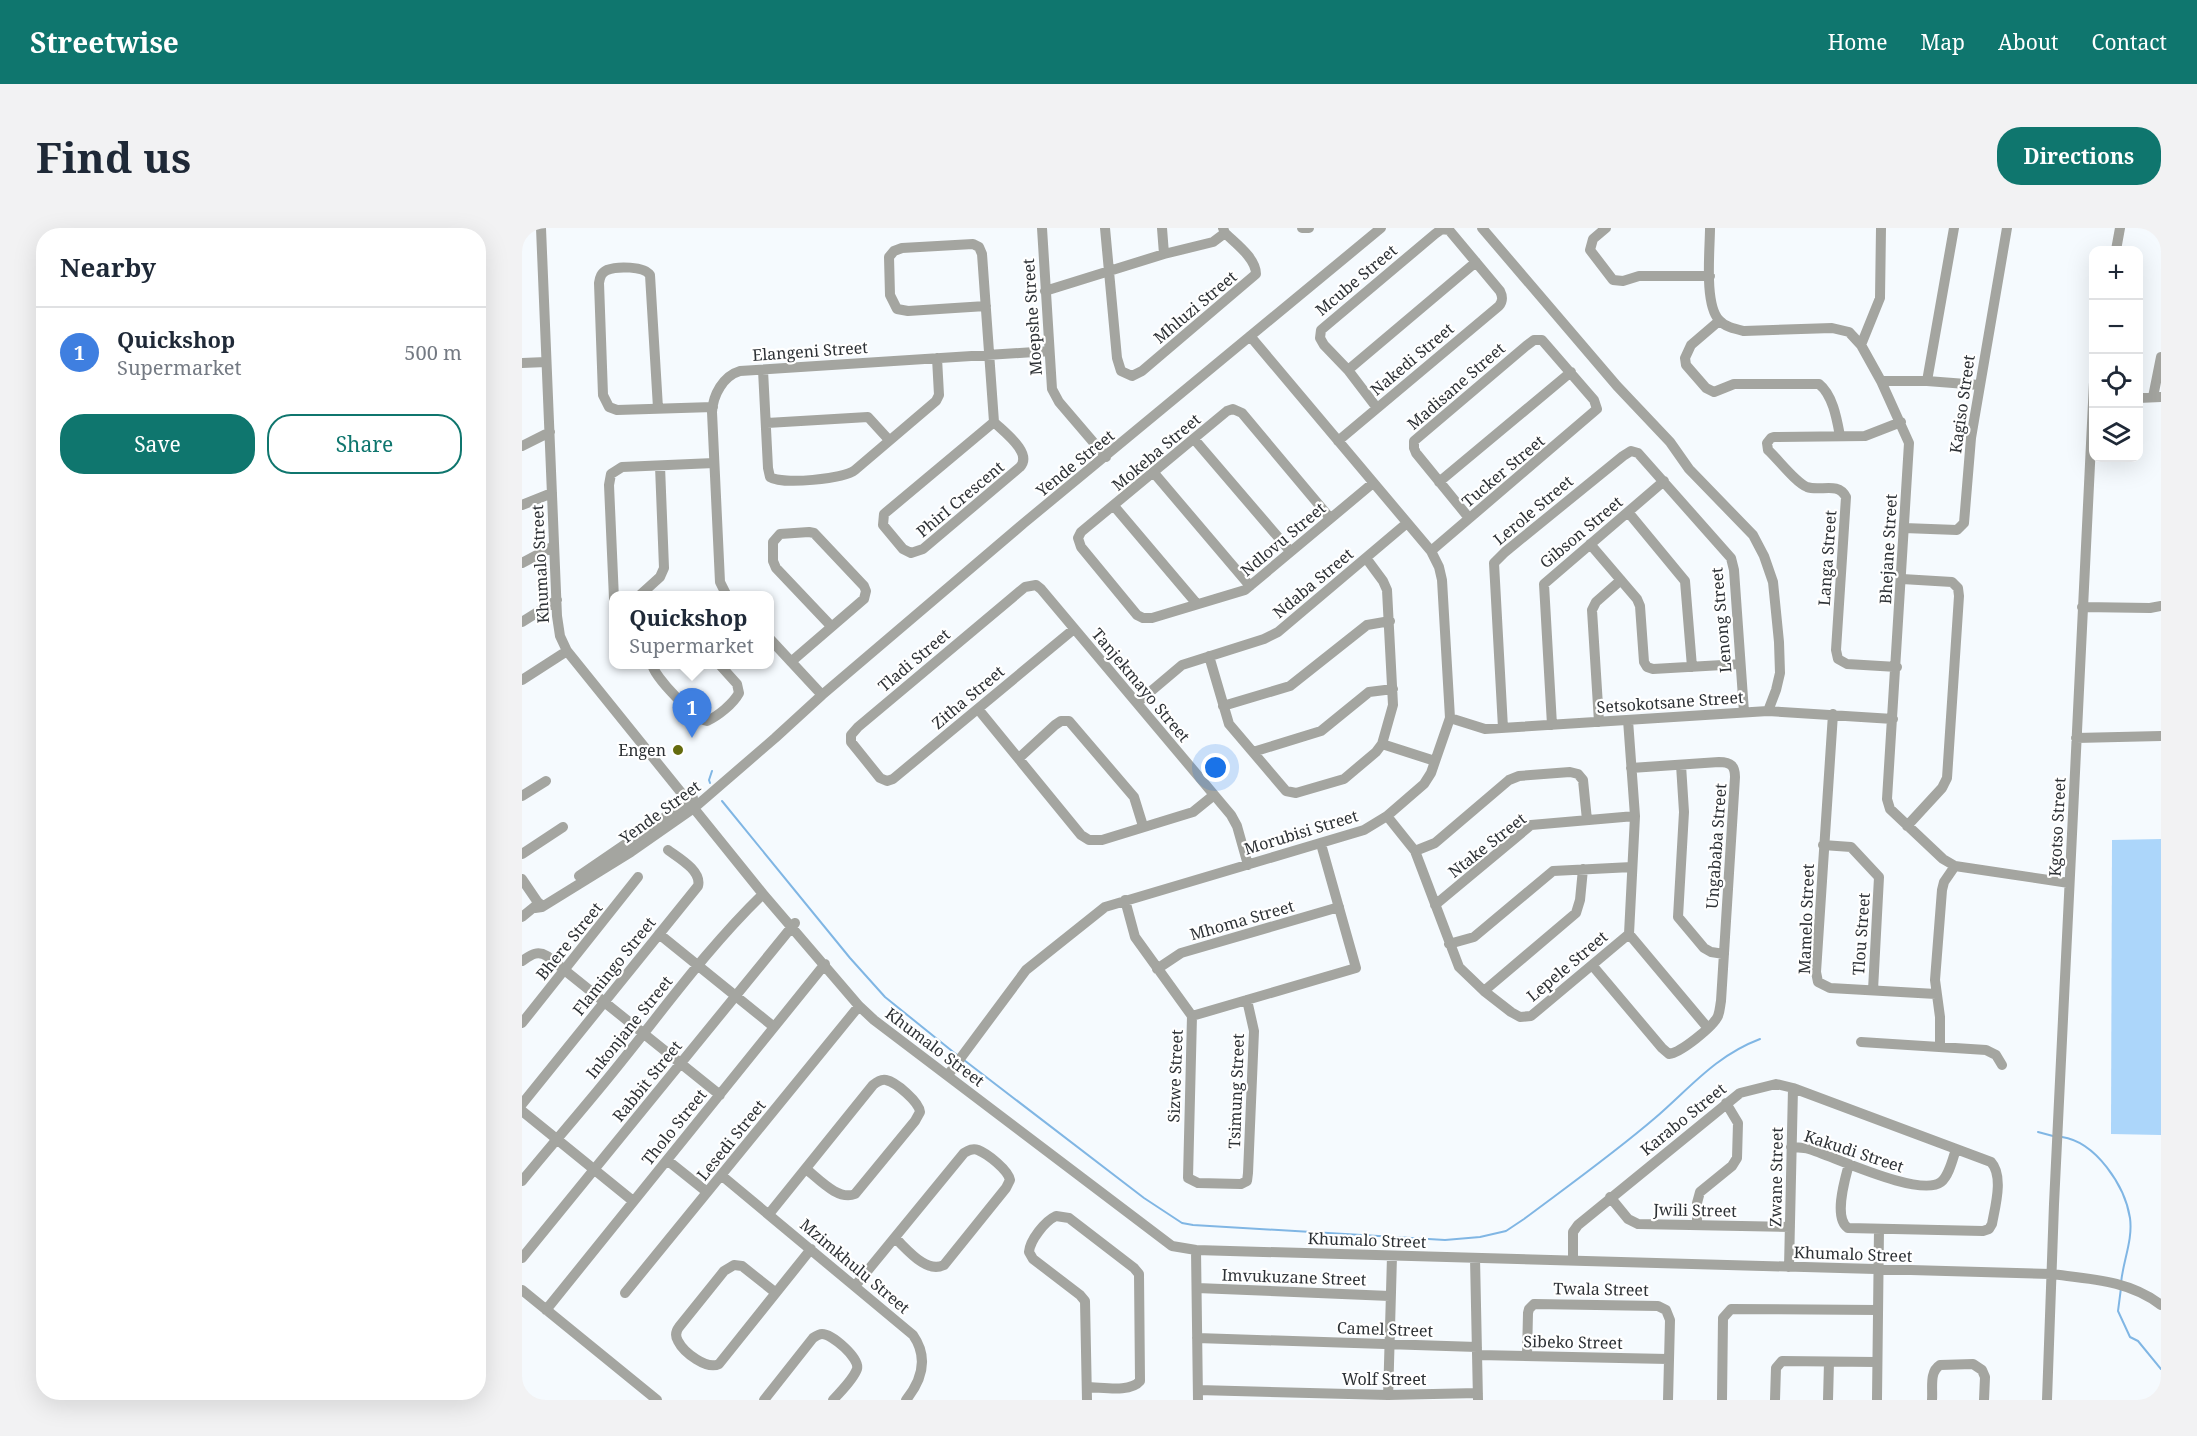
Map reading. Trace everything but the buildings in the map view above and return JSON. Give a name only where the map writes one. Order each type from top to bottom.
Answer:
[{"type":"street","name":"Khumalo Street","points":[[541,228],[556,600],[558,629],[566,648],[795,928],[874,1020],[1164,1241],[1181,1249],[1196,1250],[2051,1274],[2110,1281],[2138,1290],[2161,1305]]},
{"type":"street","name":"Moepshe Street","points":[[1042,228],[1048,351],[1053,394],[1106,457]]},
{"type":"street","points":[[1105,228],[1111,270]]},
{"type":"street","points":[[1162,228],[1164,254]]},
{"type":"street","points":[[1302,228],[1309,228]]},
{"type":"street","name":"Yende Street","points":[[537,906],[542,907],[631,852],[681,817],[784,724],[790,723],[1024,523],[1381,228]]},
{"type":"street","points":[[1482,228],[1617,386],[1670,442],[1689,469],[1753,535],[1764,556],[1773,582],[1779,642],[1780,673],[1768,711]]},
{"type":"street","points":[[1606,228],[1593,239],[1590,250],[1613,280],[1623,282],[1639,276],[1710,276]]},
{"type":"street","points":[[1710,228],[1712,308],[1719,321],[1691,345],[1685,354],[1686,365],[1706,388],[1714,392],[1734,384],[1819,384],[1825,390],[1837,417],[1840,436]]},
{"type":"street","points":[[1861,345],[1880,298],[1881,228]]},
{"type":"street","points":[[1927,381],[1954,228]]},
{"type":"street","name":"Kagiso Street","points":[[1904,528],[1952,531],[1963,526],[1970,441],[2007,228]]},
{"type":"street","points":[[2117,246],[2120,228]]},
{"type":"street","name":"Mcube Street","points":[[1377,408],[1348,370],[1324,345],[1320,338],[1324,326],[1442,229],[1449,230],[1453,234],[1500,291],[1503,299]]},
{"type":"street","name":"Mhluzi Street","points":[[1045,291],[1111,270],[1164,254],[1213,242],[1224,230],[1254,263],[1256,271],[1254,277],[1142,371],[1132,376],[1121,371],[1117,358],[1111,270]]},
{"type":"street","points":[[986,306],[908,311],[897,309],[890,295],[889,257],[894,251],[902,248],[967,244],[976,245],[982,254],[990,354],[994,422]]},
{"type":"street","points":[[1348,370],[1476,262]]},
{"type":"street","points":[[658,408],[650,275],[641,268],[606,270],[601,275],[599,283],[604,399],[609,407],[617,410],[713,407]]},
{"type":"street","name":"Nakedi Street","points":[[1338,441],[1499,306],[1503,299]]},
{"type":"street","name":"Bhejane Street","points":[[1719,321],[1734,329],[1744,331],[1840,329],[1853,335],[1881,381],[1900,422],[1909,449],[1887,799],[1890,809],[1943,859],[1954,866],[2069,883]]},
{"type":"street","name":"Morubisi Street","points":[[948,1075],[1031,965],[1100,910],[1125,900],[1364,830],[1387,816],[1424,784],[1435,761],[1450,718],[1442,580],[1439,567],[1431,551],[1250,336]]},
{"type":"street","name":"Madisane Street","points":[[1470,518],[1414,448],[1416,438],[1531,342],[1538,340],[1544,342],[1571,372]]},
{"type":"street","name":"Elangeni Street","points":[[725,591],[720,582],[713,407],[719,390],[731,375],[740,371],[1048,351]]},
{"type":"street","points":[[2157,397],[2161,357]]},
{"type":"street","points":[[763,370],[768,468],[770,477],[776,480],[848,475],[938,398],[937,358]]},
{"type":"street","points":[[522,363],[546,363]]},
{"type":"street","points":[[1439,482],[1571,372]]},
{"type":"street","name":"Tucker Street","points":[[1431,551],[1594,413],[1597,409],[1596,402],[1571,372]]},
{"type":"street","points":[[1881,381],[1927,381],[1979,385]]},
{"type":"street","name":"Kgotso Street","points":[[2047,1400],[2092,408]]},
{"type":"street","name":"Mokeba Street","points":[[1197,604],[1114,506],[1227,411],[1233,409],[1242,413],[1330,518]]},
{"type":"street","points":[[767,423],[868,417],[889,440]]},
{"type":"street","name":"PhirI Crescent","points":[[994,422],[1021,450],[1024,464],[923,549],[915,553],[907,552],[885,529],[882,521],[884,514],[994,422]]},
{"type":"street","name":"Langa Street","points":[[1897,667],[1847,664],[1838,659],[1836,650],[1846,497],[1838,489],[1803,485],[1767,447],[1768,440],[1774,437],[1870,435],[1900,422]]},
{"type":"street","points":[[522,446],[550,432]]},
{"type":"street","points":[[1194,439],[1290,551]]},
{"type":"street","name":"Lerole Street","points":[[1503,728],[1494,564],[1505,552],[1623,456],[1631,451],[1638,453]]},
{"type":"street","name":"Lenong Street","points":[[1638,453],[1731,558],[1734,570],[1744,712]]},
{"type":"street","points":[[614,591],[609,478],[614,471],[622,467],[714,463]]},
{"type":"street","points":[[645,591],[660,577],[664,568],[660,466]]},
{"type":"street","points":[[1154,473],[1251,586]]},
{"type":"street","name":"Gibson Street","points":[[1552,725],[1543,589],[1548,579],[1664,480]]},
{"type":"street","name":"Ndlovu Street","points":[[1114,506],[1081,532],[1078,538],[1082,547],[1137,615],[1152,618],[1242,591],[1251,586],[1373,483]]},
{"type":"street","points":[[522,505],[552,493]]},
{"type":"street","points":[[1628,512],[1685,581],[1692,667]]},
{"type":"street","name":"Ndaba Street","points":[[1137,702],[1182,665],[1264,639],[1278,632],[1407,523]]},
{"type":"street","points":[[792,661],[867,594],[865,588],[814,533],[780,534],[773,543],[774,565],[831,626]]},
{"type":"street","points":[[1590,543],[1639,602],[1644,662],[1647,667],[1653,669],[1740,663]]},
{"type":"street","points":[[522,562],[555,546]]},
{"type":"street","points":[[1209,656],[1229,724],[1282,788],[1288,793],[1296,793],[1344,779],[1376,752],[1382,744],[1392,712],[1390,621],[1386,585],[1366,558]]},
{"type":"street","points":[[1902,579],[1952,582],[1958,588],[1959,596],[1947,778],[1942,788],[1907,826]]},
{"type":"street","points":[[1599,722],[1592,610],[1596,602],[1622,580]]},
{"type":"street","name":"Tladi Street","points":[[880,778],[851,742],[853,732],[1025,586],[1032,584],[1041,590]]},
{"type":"street","name":"Tanjekmayo Street","points":[[1041,590],[1234,819],[1248,865]]},
{"type":"street","points":[[522,622],[556,600]]},
{"type":"street","points":[[2082,608],[2161,606]]},
{"type":"street","points":[[1223,706],[1290,686],[1367,625],[1390,621]]},
{"type":"street","name":"Zitha Street","points":[[880,778],[887,781],[893,779],[1074,629]]},
{"type":"street","points":[[774,643],[822,695]]},
{"type":"street","points":[[522,680],[566,648]]},
{"type":"street","points":[[654,669],[657,676],[697,718],[707,721],[729,705],[739,693],[737,684],[723,669]]},
{"type":"street","points":[[1253,752],[1321,731],[1369,692],[1393,689]]},
{"type":"street","points":[[978,709],[1087,839],[1102,840],[1193,812],[1214,795]]},
{"type":"street","name":"Setsokotsane Street","points":[[1450,718],[1475,727],[1503,728],[1768,711],[1893,718]]},
{"type":"street","name":"Mamelo Street","points":[[1833,714],[1816,978],[1821,985],[1830,988],[1936,994]]},
{"type":"street","name":"Lepele Street","points":[[1387,816],[1415,851],[1458,966],[1484,991],[1516,1015],[1527,1017],[1535,1014],[1629,934],[1635,816],[1628,720]]},
{"type":"street","points":[[1019,758],[1061,721],[1069,721],[1134,797],[1143,826]]},
{"type":"street","points":[[2076,738],[2161,736]]},
{"type":"street","points":[[1382,744],[1435,761]]},
{"type":"street","name":"Ungababa Street","points":[[1631,768],[1725,762],[1732,764],[1735,771],[1720,1011],[1707,1028]]},
{"type":"street","points":[[1681,765],[1684,812],[1678,917],[1704,948],[1711,952],[1724,954]]},
{"type":"street","points":[[1415,851],[1435,843],[1509,780],[1519,776],[1570,772],[1578,774],[1583,780],[1587,820]]},
{"type":"street","points":[[522,796],[546,781]]},
{"type":"street","name":"Khumalo Street","points":[[694,803],[763,894],[795,928]]},
{"type":"street","name":"Yende Street","points":[[522,917],[694,803]]},
{"type":"street","name":"Ntake Street","points":[[1435,905],[1531,825],[1635,816]]},
{"type":"street","points":[[681,817],[707,823]]},
{"type":"street","points":[[522,854],[563,828]]},
{"type":"street","points":[[1321,844],[1339,907]]},
{"type":"street","name":"Tlou Street","points":[[1823,845],[1851,847],[1879,877],[1873,990]]},
{"type":"street","name":"Flamingo Street","points":[[522,1104],[699,883],[697,874],[668,850]]},
{"type":"street","points":[[1940,1047],[1940,1017],[1935,980],[1942,890],[1954,866]]},
{"type":"street","points":[[1449,944],[1474,937],[1553,871],[1632,867]]},
{"type":"street","points":[[1484,991],[1576,913],[1580,906],[1583,868]]},
{"type":"street","name":"Bhere Street","points":[[522,1023],[638,877]]},
{"type":"street","points":[[522,879],[537,906]]},
{"type":"street","name":"Inkonjane Street","points":[[522,1181],[698,965],[736,920],[763,894]]},
{"type":"street","points":[[1125,900],[1135,937],[1192,1016]]},
{"type":"street","name":"Sizwe Street","points":[[1245,1183],[1236,1185],[1198,1183],[1188,1178],[1192,1016],[1356,968],[1339,907]]},
{"type":"street","name":"Mhoma Street","points":[[1157,969],[1181,953],[1339,907]]},
{"type":"street","name":"Rabbit Street","points":[[522,1258],[736,995],[795,928]]},
{"type":"street","points":[[659,934],[774,1027]]},
{"type":"street","points":[[1592,965],[1662,1048],[1669,1054],[1679,1052],[1707,1028],[1629,934]]},
{"type":"street","points":[[522,962],[538,952],[547,956],[720,1095]]},
{"type":"street","name":"Tholo Street","points":[[546,1310],[825,964]]},
{"type":"street","name":"Tsimung Street","points":[[1245,1183],[1248,1173],[1254,1036],[1246,1000]]},
{"type":"street","name":"Lesedi Street","points":[[625,1293],[859,1005]]},
{"type":"street","points":[[1861,1042],[1986,1050],[1996,1055],[2002,1065]]},
{"type":"street","points":[[769,1214],[806,1168],[877,1082],[884,1080],[891,1082],[918,1103],[920,1112],[915,1121],[855,1194],[849,1196],[839,1194],[806,1168]]},
{"type":"street","name":"Karabo Street","points":[[1573,1261],[1572,1244],[1575,1228],[1726,1103],[1742,1092],[1772,1084],[1793,1088],[1986,1159],[1994,1164],[1998,1179],[1992,1224],[1986,1230],[1879,1229]]},
{"type":"street","name":"Zwane Street","points":[[1789,1267],[1793,1088]]},
{"type":"street","points":[[1697,1225],[1700,1192],[1732,1166],[1737,1158],[1738,1123],[1726,1103]]},
{"type":"street","points":[[522,1111],[633,1201]]},
{"type":"street","name":"Kakudi Street","points":[[1791,1147],[1809,1149],[1899,1183],[1933,1185],[1943,1180],[1956,1149]]},
{"type":"street","points":[[855,1286],[967,1151],[979,1150],[1007,1172],[1010,1180],[1006,1188],[944,1265],[930,1267],[895,1238]]},
{"type":"street","points":[[667,1160],[707,1192]]},
{"type":"street","points":[[1849,1164],[1842,1192],[1842,1222],[1848,1228],[1853,1229],[1879,1229],[1877,1400]]},
{"type":"street","name":"Mzimkhulu Street","points":[[721,1175],[909,1330],[917,1341],[922,1363],[919,1382],[906,1400]]},
{"type":"street","name":"Jwili Street","points":[[1610,1197],[1632,1222],[1790,1227]]},
{"type":"street","points":[[1087,1387],[1129,1387],[1140,1381],[1139,1274],[1069,1218],[1056,1216],[1050,1219],[1031,1243],[1029,1252],[1034,1259],[1080,1294],[1085,1301],[1087,1387],[1088,1400]]},
{"type":"street","points":[[776,1293],[742,1266],[730,1267],[724,1271],[679,1327],[676,1334],[677,1341],[704,1364],[716,1365],[776,1293],[811,1249]]},
{"type":"street","points":[[1196,1250],[1198,1395]]},
{"type":"street","points":[[1388,1397],[1392,1256]]},
{"type":"street","points":[[1474,1258],[1478,1396]]},
{"type":"street","name":"Imvukuzane Street","points":[[1197,1288],[1390,1296]]},
{"type":"street","points":[[522,1290],[657,1400]]},
{"type":"street","name":"Twala Street","points":[[1527,1356],[1528,1313],[1534,1304],[1658,1306],[1666,1310],[1670,1320],[1668,1400]]},
{"type":"street","points":[[1722,1400],[1723,1318],[1731,1309],[1878,1310]]},
{"type":"street","points":[[764,1400],[813,1338],[823,1334],[829,1336],[855,1357],[857,1363],[853,1376],[833,1400]]},
{"type":"street","name":"Camel Street","points":[[1197,1338],[1389,1345],[1478,1351]]},
{"type":"street","name":"Sibeko Street","points":[[1478,1351],[1527,1356],[1668,1359]]},
{"type":"street","points":[[1774,1400],[1778,1364],[1789,1360],[1876,1362]]},
{"type":"street","points":[[1828,1400],[1829,1362]]},
{"type":"street","points":[[1932,1400],[1934,1370],[1940,1365],[1978,1366],[1985,1377],[1984,1400]]},
{"type":"street","name":"Wolf Street","points":[[1198,1395],[1290,1392],[1388,1397],[1478,1396]]},
{"type":"shaded area","points":[[2161,839],[2161,1135],[2111,1134],[2112,840]]},
{"type":"waterway","points":[[710,783],[712,771]]},
{"type":"waterway","points":[[722,801],[850,958],[885,997],[957,1055]]},
{"type":"waterway","points":[[964,1060],[1144,1198],[1182,1223],[1445,1240],[1480,1237],[1506,1231],[1623,1144],[1716,1064],[1744,1046],[1760,1039]]},
{"type":"waterway","points":[[2038,1132],[2053,1136]]},
{"type":"waterway","points":[[2062,1137],[2086,1147],[2097,1156],[2107,1167],[2122,1193],[2131,1226],[2121,1283]]},
{"type":"waterway","points":[[2121,1288],[2118,1311],[2130,1337],[2138,1341],[2161,1369]]},
{"type":"place","name":"Quickshop","points":[[692,738]]},
{"type":"place","name":"Engen","points":[[678,750]]}]
